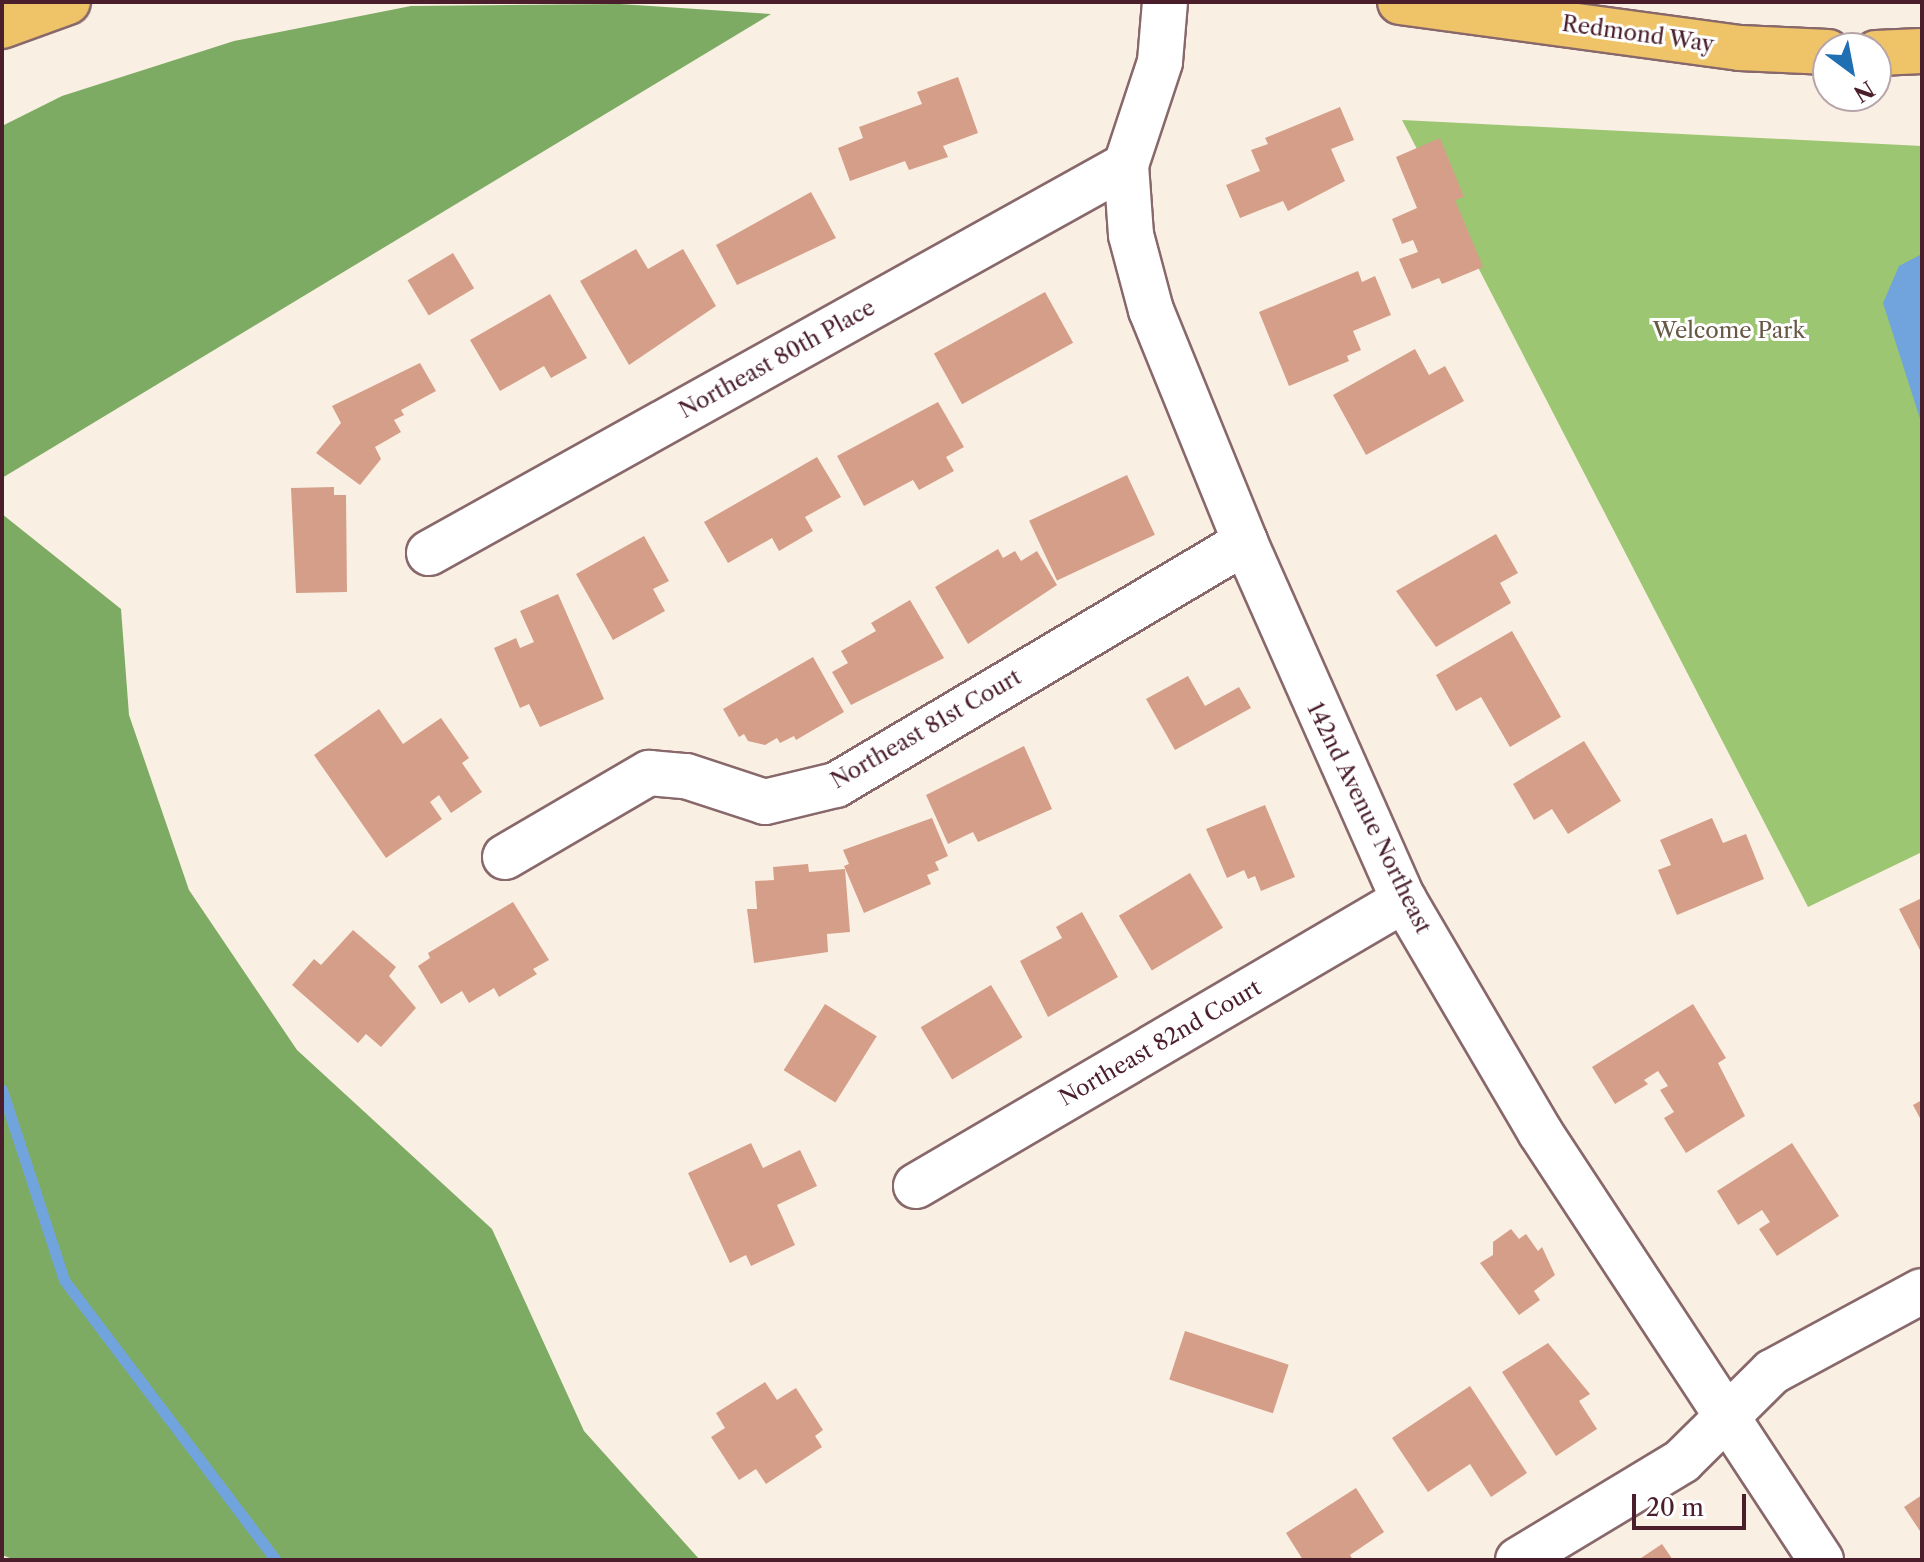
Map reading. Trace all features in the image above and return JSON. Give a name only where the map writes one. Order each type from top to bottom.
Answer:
[{"type":"main road","points":[[2,26],[68,2]]},
{"type":"main road","name":"Redmond Way","points":[[1400,2],[1740,48],[1812,51]]},
{"type":"main road","points":[[1892,52],[1922,51]]},
{"type":"street","name":"142nd Avenue Northeast","points":[[1165,2],[1160,62],[1126,165],[1131,235],[1151,310],[1245,542],[1404,900],[1540,1132],[1724,1419],[1821,1560]]},
{"type":"street","name":"Northeast 80th Place","points":[[429,553],[1126,165]]},
{"type":"street","name":"Northeast 81st Court","points":[[505,857],[649,773],[686,776],[765,802],[836,785],[1245,542]]},
{"type":"street","name":"Northeast 82nd Court","points":[[916,1186],[1404,900]]},
{"type":"street","points":[[1518,1560],[1682,1461],[1772,1372],[1922,1291]]},
{"type":"green space","points":[[620,4],[771,14],[2,478],[2,126],[62,96],[234,41],[411,6]]},
{"type":"green space","name":"Welcome Park","points":[[1402,120],[1922,146],[1922,852],[1808,907]]},
{"type":"green space","points":[[2,514],[121,609],[129,715],[189,890],[297,1050],[492,1229],[584,1431],[700,1560],[15,1560],[2,1555]]},
{"type":"water","points":[[1922,254],[1922,425],[1883,303],[1899,266]]},
{"type":"building","points":[[958,77],[978,133],[943,146],[948,157],[909,170],[905,161],[850,181],[838,148],[863,138],[859,127],[922,104],[917,92]]},
{"type":"building","points":[[1340,107],[1354,140],[1331,149],[1345,181],[1288,211],[1283,201],[1240,218],[1226,185],[1260,171],[1251,150],[1268,144],[1265,138]]},
{"type":"building","points":[[1440,138],[1464,197],[1455,200],[1483,267],[1442,284],[1439,278],[1412,289],[1399,259],[1418,252],[1413,240],[1402,244],[1392,219],[1417,208],[1396,157]]},
{"type":"building","points":[[811,192],[836,238],[737,285],[716,245]]},
{"type":"building","points":[[636,249],[648,269],[683,249],[716,306],[629,365],[580,281]]},
{"type":"building","points":[[453,253],[474,288],[429,315],[408,280]]},
{"type":"building","points":[[1358,271],[1362,282],[1375,276],[1391,315],[1353,331],[1361,350],[1347,356],[1349,361],[1289,386],[1259,312]]},
{"type":"building","points":[[1045,292],[1073,343],[962,404],[934,354]]},
{"type":"building","points":[[550,294],[587,358],[551,378],[544,366],[500,391],[470,340]]},
{"type":"building","points":[[1415,349],[1429,375],[1445,366],[1464,401],[1366,455],[1333,395]]},
{"type":"building","points":[[420,363],[436,391],[401,410],[404,415],[394,420],[401,432],[375,447],[381,459],[360,485],[316,453],[341,423],[332,406]]},
{"type":"building","points":[[938,402],[964,447],[946,457],[954,471],[919,490],[913,480],[864,506],[837,456]]},
{"type":"building","points":[[817,457],[841,497],[805,517],[813,531],[779,551],[772,538],[728,563],[704,522]]},
{"type":"building","points":[[1127,475],[1155,535],[1057,580],[1029,521]]},
{"type":"building","points":[[334,487],[334,495],[346,495],[347,592],[296,593],[291,488]]},
{"type":"building","points":[[1496,534],[1518,573],[1500,583],[1511,603],[1436,647],[1396,591]]},
{"type":"building","points":[[644,536],[669,581],[653,589],[665,611],[613,640],[576,574]]},
{"type":"building","points":[[998,549],[1003,558],[1015,551],[1021,561],[1037,551],[1057,585],[968,644],[935,587]]},
{"type":"building","points":[[558,594],[604,699],[540,727],[529,704],[520,708],[494,648],[516,638],[520,648],[534,642],[520,611]]},
{"type":"building","points":[[910,600],[944,658],[851,705],[832,672],[848,663],[841,651],[876,631],[871,623]]},
{"type":"building","points":[[1512,631],[1561,717],[1510,747],[1481,697],[1456,711],[1436,675]]},
{"type":"building","points":[[813,657],[844,712],[796,740],[794,736],[780,743],[777,738],[765,745],[748,741],[744,734],[739,737],[723,709]]},
{"type":"building","points":[[1188,676],[1205,706],[1239,687],[1251,708],[1175,750],[1146,699]]},
{"type":"building","points":[[379,709],[403,744],[441,718],[469,758],[462,763],[482,792],[451,813],[439,795],[430,802],[442,819],[386,858],[314,755]]},
{"type":"building","points":[[1584,741],[1621,801],[1568,834],[1552,809],[1534,820],[1513,784]]},
{"type":"building","points":[[1024,746],[1052,809],[978,842],[973,832],[948,844],[926,795]]},
{"type":"building","points":[[1265,805],[1295,877],[1261,891],[1255,876],[1248,879],[1244,870],[1227,878],[1206,829]]},
{"type":"building","points":[[932,818],[948,856],[935,862],[939,870],[927,875],[931,884],[864,913],[844,866],[849,864],[843,850]]},
{"type":"building","points":[[1712,818],[1723,843],[1746,834],[1764,879],[1677,915],[1658,870],[1671,865],[1660,840]]},
{"type":"building","points":[[808,864],[809,872],[845,869],[850,932],[827,934],[828,952],[754,963],[747,909],[757,909],[755,881],[774,880],[773,867]]},
{"type":"building","points":[[1190,873],[1223,928],[1152,971],[1119,916]]},
{"type":"building","points":[[1922,898],[1922,954],[1899,909]]},
{"type":"building","points":[[513,902],[549,960],[533,969],[537,974],[499,997],[494,988],[469,1003],[462,991],[441,1004],[418,966],[430,958],[428,953]]},
{"type":"building","points":[[1082,912],[1118,977],[1048,1017],[1020,961],[1062,938],[1056,927]]},
{"type":"building","points":[[353,930],[396,967],[389,976],[416,1008],[381,1047],[366,1034],[358,1043],[292,985],[314,959],[321,965]]},
{"type":"building","points":[[991,985],[1022,1037],[952,1080],[921,1027]]},
{"type":"building","points":[[825,1004],[877,1036],[835,1102],[784,1070]]},
{"type":"building","points":[[1693,1004],[1726,1058],[1718,1063],[1745,1116],[1686,1153],[1664,1118],[1674,1112],[1660,1090],[1668,1086],[1658,1071],[1644,1080],[1648,1084],[1615,1104],[1592,1067]]},
{"type":"building","points":[[1922,1100],[1922,1122],[1913,1105]]},
{"type":"building","points":[[751,1143],[763,1168],[800,1150],[817,1186],[777,1205],[795,1245],[751,1266],[746,1255],[730,1263],[688,1173]]},
{"type":"building","points":[[1792,1143],[1839,1216],[1777,1256],[1759,1229],[1770,1222],[1762,1210],[1738,1225],[1717,1191]]},
{"type":"building","points":[[1511,1229],[1519,1239],[1526,1234],[1538,1251],[1542,1247],[1555,1275],[1534,1291],[1540,1300],[1519,1315],[1480,1263],[1493,1255],[1493,1242]]},
{"type":"building","points":[[1185,1331],[1289,1365],[1273,1413],[1169,1380]]},
{"type":"building","points":[[1548,1343],[1590,1394],[1579,1401],[1597,1429],[1556,1456],[1502,1372]]},
{"type":"building","points":[[765,1382],[777,1400],[796,1388],[823,1430],[815,1436],[822,1447],[766,1484],[756,1469],[739,1480],[711,1437],[725,1428],[716,1413]]},
{"type":"building","points":[[1470,1386],[1527,1473],[1491,1497],[1470,1464],[1428,1492],[1392,1438]]},
{"type":"building","points":[[1356,1488],[1384,1532],[1350,1555],[1353,1560],[1303,1560],[1286,1533]]},
{"type":"building","points":[[1922,1495],[1922,1534],[1904,1507]]},
{"type":"building","points":[[1662,1544],[1673,1560],[1638,1560]]},
{"type":"waterway","points":[[2,1090],[64,1280],[276,1560]]}]
